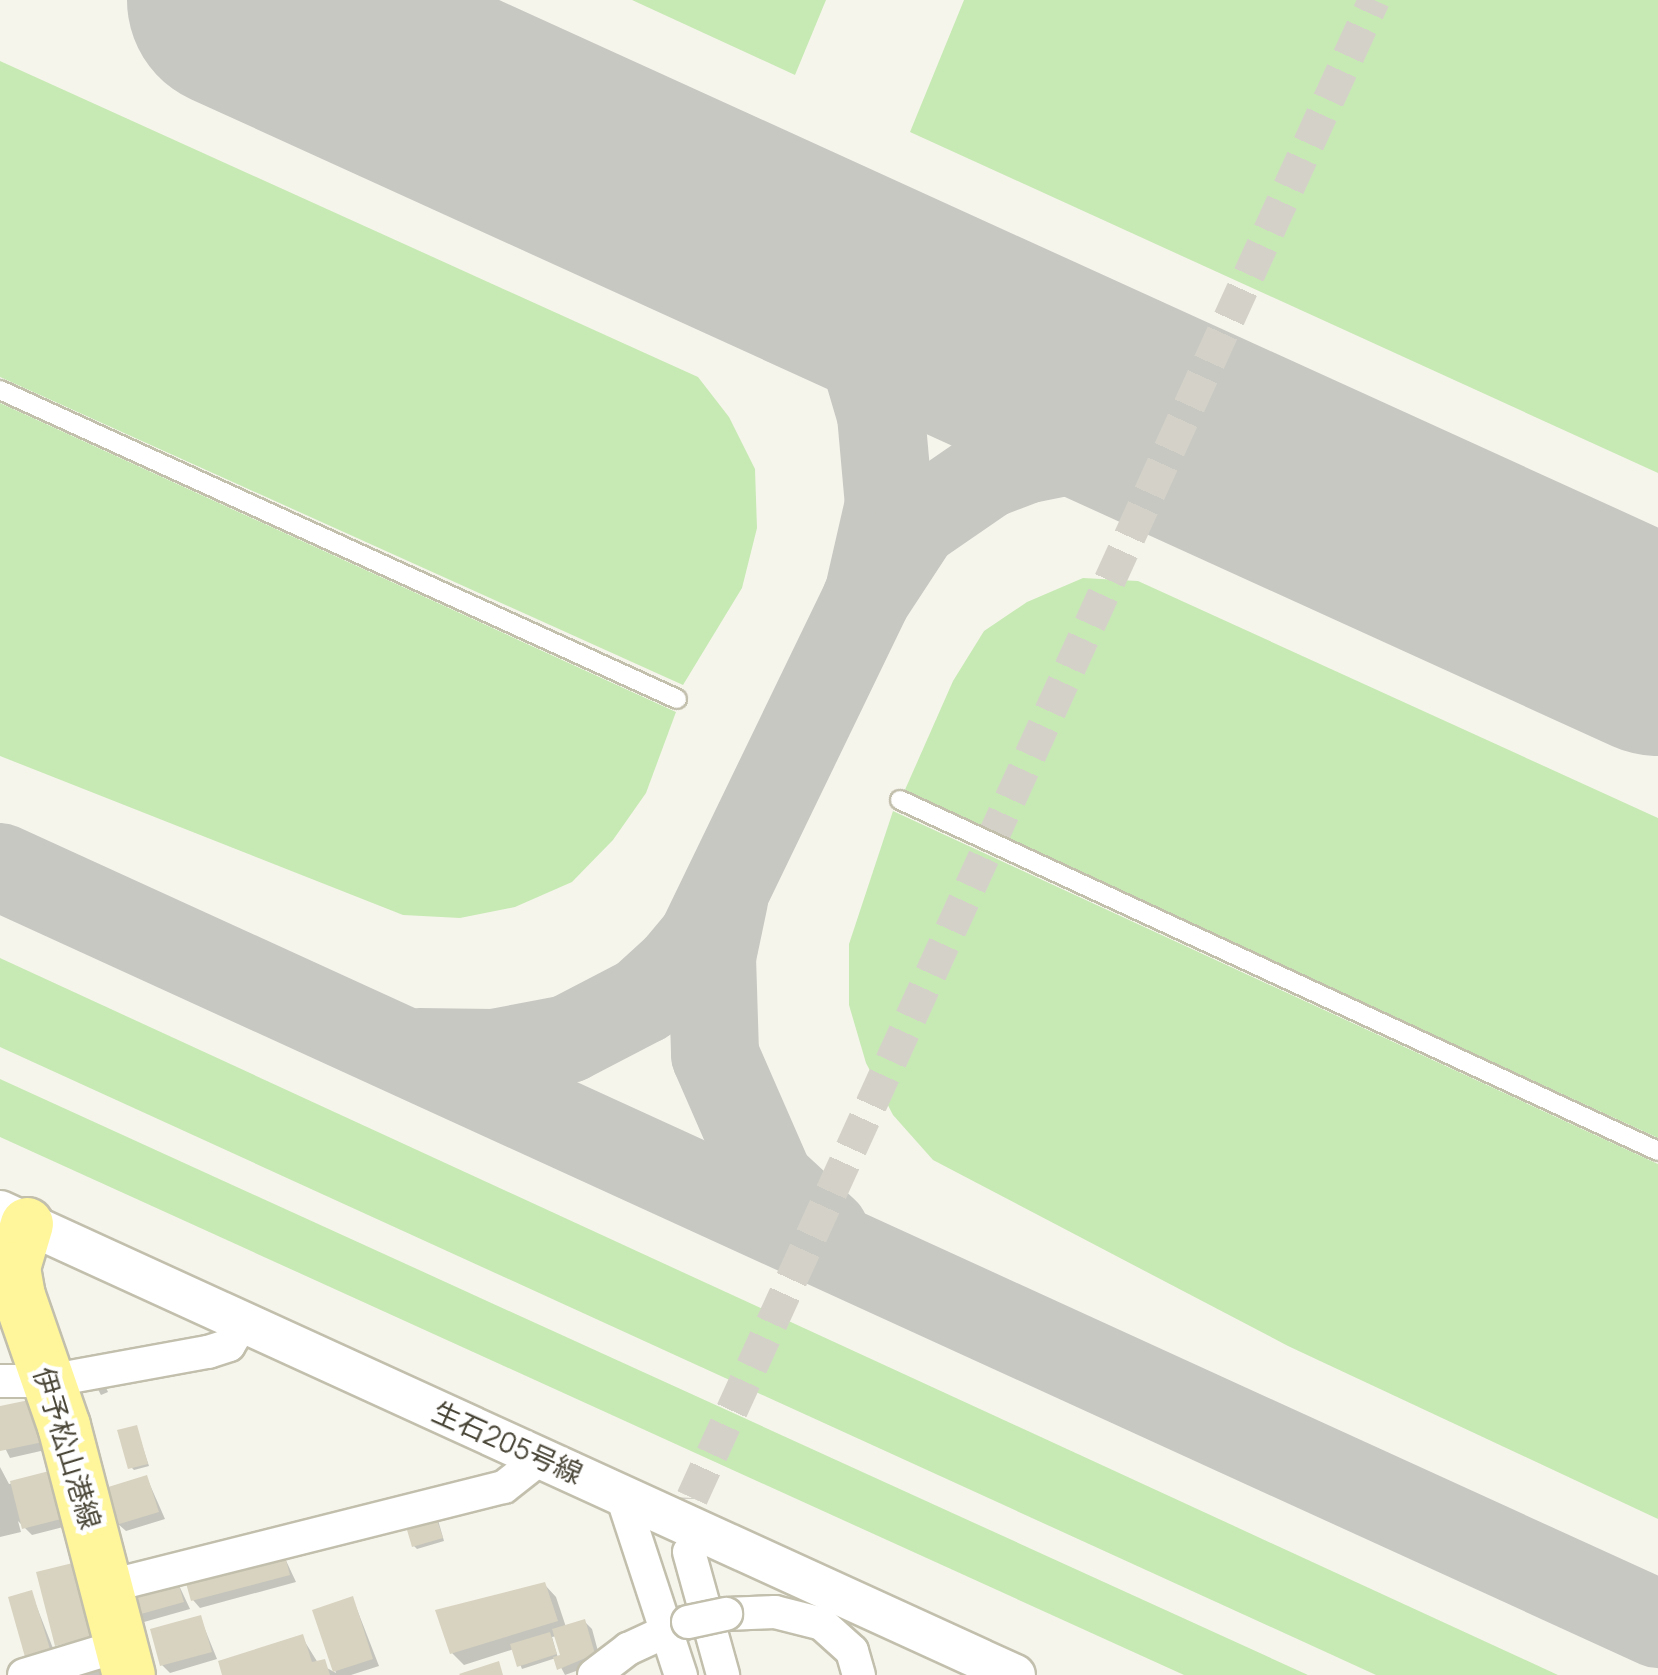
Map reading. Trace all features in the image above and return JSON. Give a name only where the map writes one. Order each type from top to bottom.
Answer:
[{"type":"main road","name":"伊予松山港線","points":[[14,1217],[14,1268],[24,1381],[108,1586],[126,1660]]},
{"type":"street","name":"生石205号線","points":[[14,1217],[1015,1675]]},
{"type":"street","points":[[24,1381],[208,1352],[229,1345],[244,1322]]},
{"type":"street","points":[[108,1586],[504,1487],[542,1457]]},
{"type":"street","points":[[621,1493],[677,1625],[682,1675]]},
{"type":"street","points":[[689,1552],[723,1675]]},
{"type":"street","points":[[594,1675],[677,1625],[726,1614],[775,1612],[822,1624],[852,1651],[859,1675]]},
{"type":"street","points":[[24,1675],[126,1660]]},
{"type":"lane","points":[[0,390],[677,699]]},
{"type":"lane","points":[[900,800],[1658,1151]]},
{"type":"green space","points":[[632,0],[826,0],[795,75]]},
{"type":"green space","points":[[964,0],[1658,0],[1658,473],[910,132]]},
{"type":"green space","points":[[0,61],[698,377],[729,417],[755,469],[757,528],[742,588],[683,685],[0,377]]},
{"type":"green space","points":[[0,403],[676,712],[646,793],[613,840],[572,882],[515,907],[460,918],[403,915],[0,756]]},
{"type":"green space","points":[[1083,578],[1138,581],[1658,818],[1658,1138],[904,792],[953,681],[984,631],[1027,602]]},
{"type":"green space","points":[[893,811],[1658,1164],[1658,1519],[1288,1346],[933,1160],[893,1115],[866,1063],[849,1005],[849,944]]},
{"type":"green space","points":[[0,958],[1558,1675],[1376,1675],[0,1047]]},
{"type":"green space","points":[[0,1079],[1308,1675],[1184,1675],[0,1137]]},
{"type":"building","points":[[39,1398],[48,1441],[0,1451],[0,1406]]},
{"type":"building","points":[[137,1425],[148,1464],[128,1469],[117,1430]]},
{"type":"building","points":[[61,1468],[73,1516],[22,1529],[10,1481]]},
{"type":"building","points":[[147,1475],[159,1512],[116,1525],[105,1488]]},
{"type":"building","points":[[435,1514],[443,1538],[412,1547],[405,1523]]},
{"type":"building","points":[[283,1549],[290,1575],[191,1601],[184,1576]]},
{"type":"building","points":[[85,1560],[104,1634],[55,1646],[36,1572]]},
{"type":"building","points":[[176,1576],[184,1602],[134,1616],[127,1590]]},
{"type":"building","points":[[545,1582],[558,1621],[450,1654],[435,1610]]},
{"type":"building","points":[[32,1590],[50,1649],[25,1657],[8,1597]]},
{"type":"building","points":[[353,1596],[373,1659],[333,1672],[312,1610]]},
{"type":"building","points":[[201,1615],[212,1652],[160,1666],[150,1629]]},
{"type":"building","points":[[585,1619],[595,1654],[557,1670],[553,1657],[560,1655],[552,1629]]},
{"type":"building","points":[[550,1632],[557,1654],[517,1667],[510,1644]]},
{"type":"building","points":[[303,1634],[312,1662],[325,1659],[330,1675],[222,1675],[218,1661]]},
{"type":"building","points":[[499,1661],[503,1675],[459,1674]]},
{"type":"taxiway","points":[[777,245],[841,321],[866,364],[881,415],[889,504],[870,587]]},
{"type":"taxiway","points":[[419,1052],[494,1053],[568,1039],[643,1000],[677,969],[702,939],[866,599],[915,524],[986,475],[1025,460],[1128,439],[1199,437]]},
{"type":"taxiway","points":[[0,867],[1658,1624]]},
{"type":"taxiway","points":[[724,900],[712,957],[715,1055],[770,1181],[825,1232]]},
{"type":"runway","points":[[236,0],[1658,647]]},
{"type":"tunnel","points":[[689,1547],[692,1498],[1374,0]]}]
